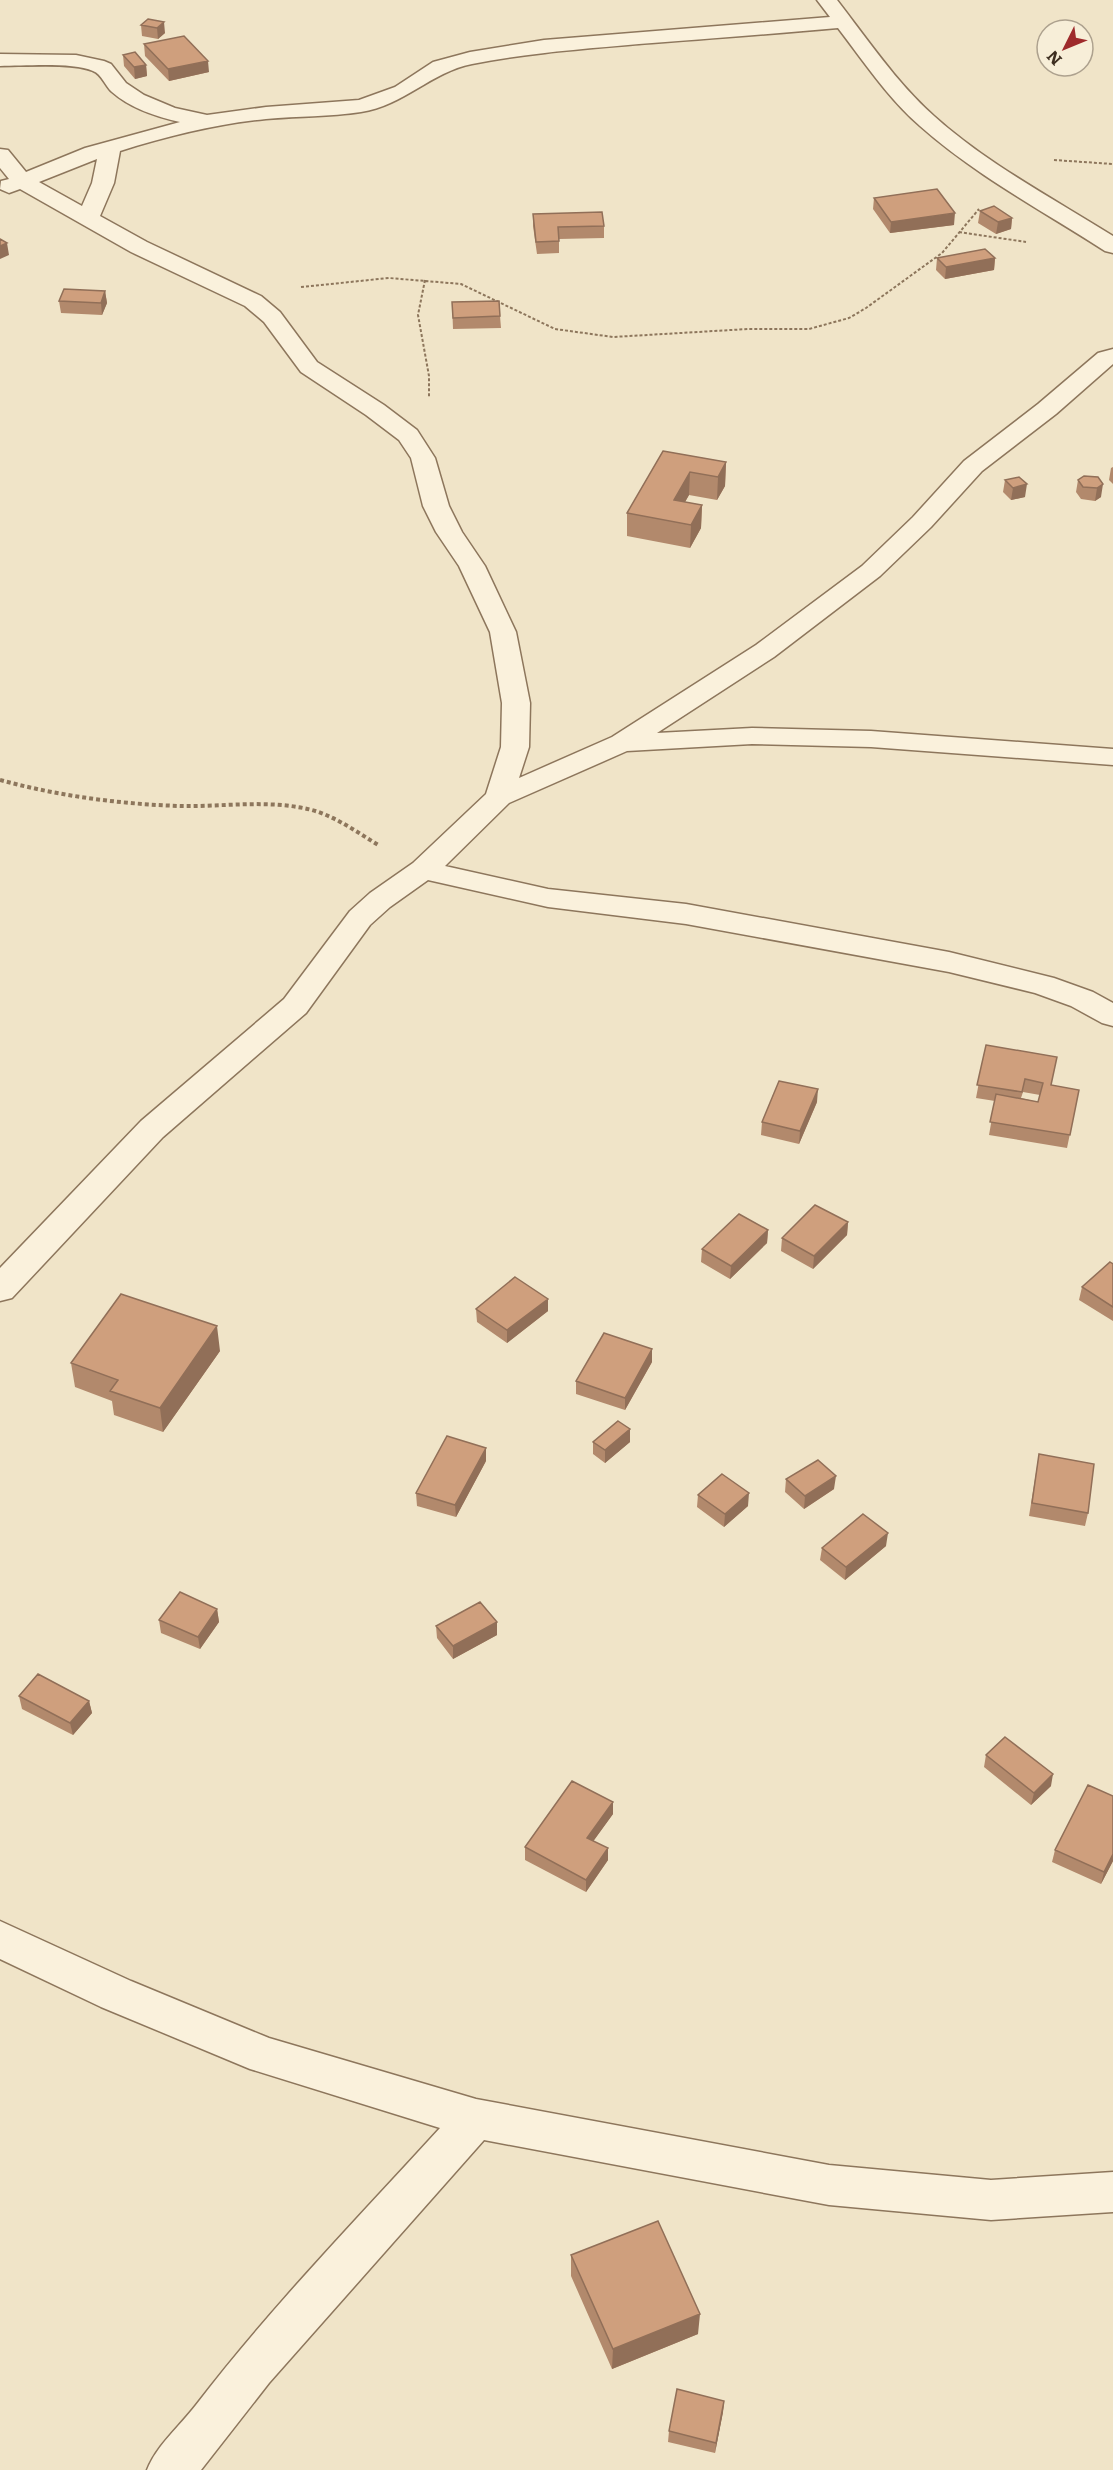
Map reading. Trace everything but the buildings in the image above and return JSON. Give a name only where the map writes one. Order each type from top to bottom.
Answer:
[{"type":"street","points":[[828,0],[888,81],[927,121],[972,156],[1113,246]]},
{"type":"street","points":[[12,185],[110,148],[207,121],[266,113],[362,106],[402,91],[420,77],[440,66],[470,58],[544,46],[843,22]]},
{"type":"street","points":[[0,60],[76,61],[97,64],[104,68],[119,87],[136,99],[169,113],[207,121]]},
{"type":"street","points":[[88,218],[103,183],[110,148]]},
{"type":"street","points":[[0,155],[12,185],[88,218],[149,252],[253,301],[272,317],[309,367],[375,410],[408,435],[423,458],[436,506],[449,532],[472,566],[503,632],[516,703],[515,747],[499,797]]},
{"type":"street","points":[[0,1289],[152,1129],[295,1006],[360,918],[380,900],[423,870],[499,797],[622,743],[765,651],[871,571],[922,522],[973,466],[1047,409],[1106,358],[1113,356]]},
{"type":"street","points":[[622,743],[752,736],[871,739],[1113,757]]},
{"type":"street","points":[[423,870],[548,898],[686,914],[949,962],[1043,985],[1082,999],[1113,1016]]},
{"type":"street","points":[[0,1939],[116,1994],[265,2056],[476,2119],[829,2185],[991,2200],[1113,2192]]},
{"type":"street","points":[[170,2470],[197,2441],[253,2367],[476,2119]]},
{"type":"path","points":[[239,294],[389,278],[425,280],[461,284],[555,329],[577,334],[613,337],[748,329],[809,329],[849,318],[942,252],[985,202],[1009,179]]},
{"type":"path","points":[[408,435],[429,401],[429,376],[418,315],[425,280]]},
{"type":"path","points":[[0,780],[32,789],[112,803],[207,806],[274,804],[312,810],[341,822],[423,870]]}]
